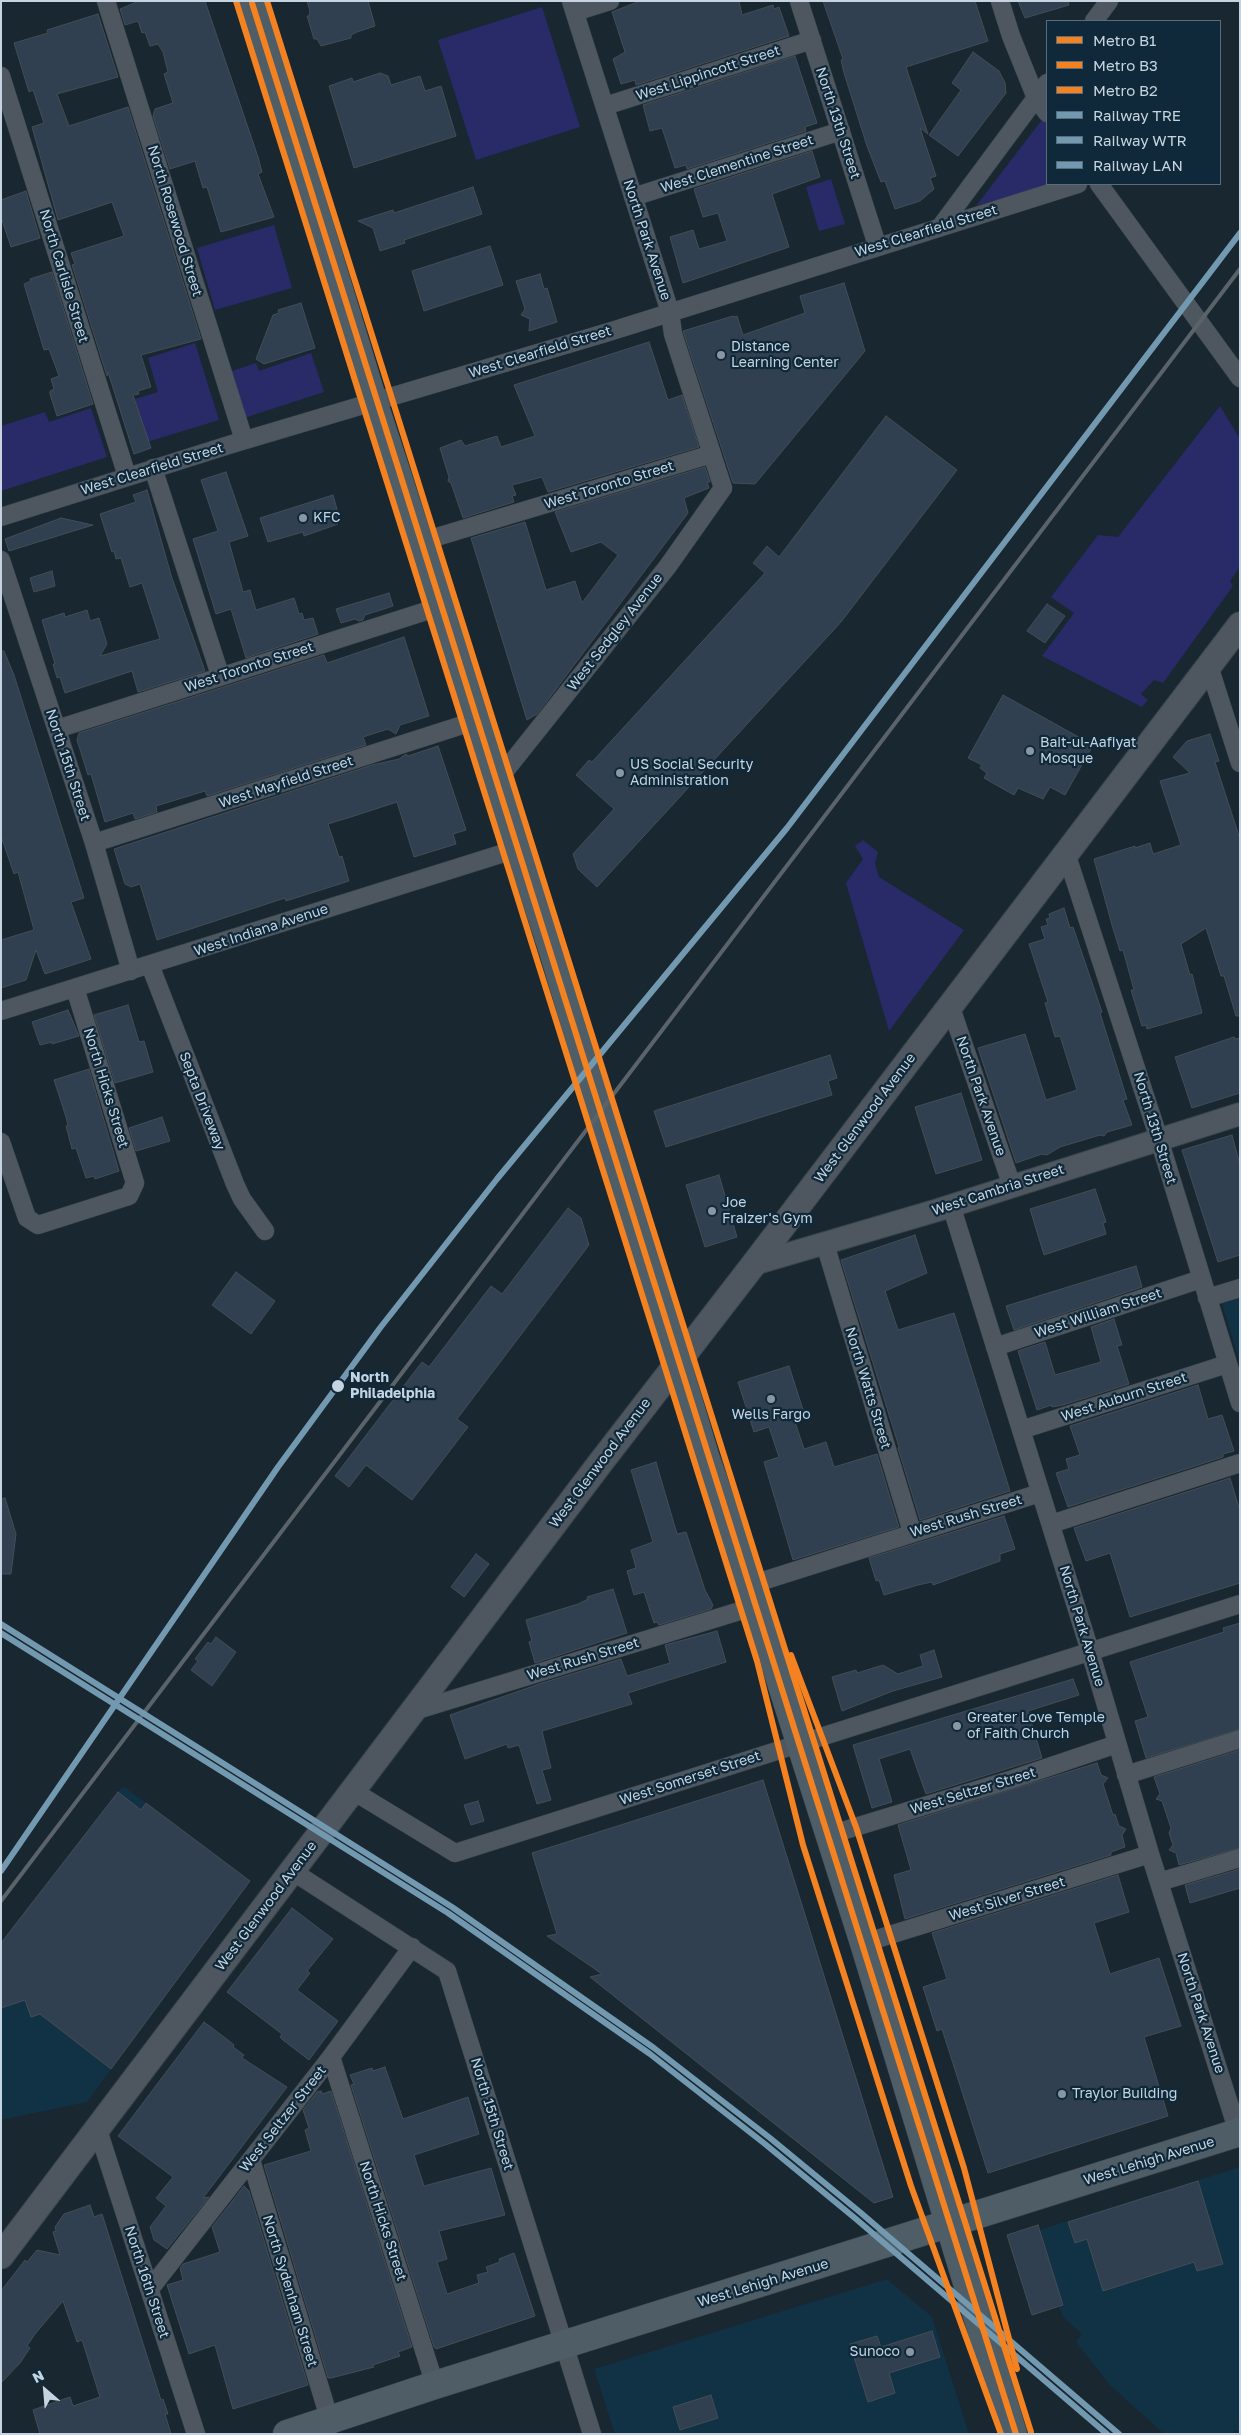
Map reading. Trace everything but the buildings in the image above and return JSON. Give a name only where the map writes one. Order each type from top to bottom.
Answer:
[{"type":"main road","points":[[251,1],[373,401],[442,606],[554,954],[676,1363],[864,1943],[950,2223],[1012,2434]]},
{"type":"main road","name":"West Glenwood Avenue","points":[[1,2256],[676,1363],[754,1264],[1240,625]]},
{"type":"main road","name":"West Lehigh Avenue","points":[[287,2434],[435,2385],[564,2346],[1239,2132]]},
{"type":"street","name":"North Rosewood Street","points":[[106,1],[244,440]]},
{"type":"street","points":[[573,7],[610,1]]},
{"type":"street","name":"North 13th Street","points":[[799,1],[878,245]]},
{"type":"street","points":[[1000,1],[1010,36],[1036,98],[1046,111]]},
{"type":"street","points":[[1095,20],[1109,1]]},
{"type":"street","name":"North Park Avenue","points":[[573,7],[670,312],[673,334],[720,480]]},
{"type":"street","name":"West Lippincott Street","points":[[604,106],[812,40]]},
{"type":"street","name":"North Carlisle Street","points":[[1,76],[127,476]]},
{"type":"street","points":[[940,226],[1046,84]]},
{"type":"street","name":"West Clementine Street","points":[[633,197],[841,131]]},
{"type":"street","name":"West Clearfield Street","points":[[1,517],[127,476],[670,312],[878,245],[1075,185]]},
{"type":"street","points":[[1100,185],[1240,378]]},
{"type":"street","name":"West Toronto Street","points":[[420,542],[712,454]]},
{"type":"street","points":[[153,468],[220,675]]},
{"type":"street","name":"West Sedgley Avenue","points":[[497,781],[695,530],[723,488],[720,480]]},
{"type":"street","name":"North 15th Street","points":[[1,560],[94,843],[131,971]]},
{"type":"street","name":"West Toronto Street","points":[[57,729],[220,675],[442,606]]},
{"type":"street","points":[[1209,666],[1240,763]]},
{"type":"street","name":"West Mayfield Street","points":[[94,843],[478,720]]},
{"type":"street","name":"West Indiana Avenue","points":[[1,1011],[520,848]]},
{"type":"street","name":"North 13th Street","points":[[1066,853],[1159,1139],[1240,1403]]},
{"type":"street","name":"Septa Driveway","points":[[150,965],[232,1178],[242,1199],[265,1231]]},
{"type":"street","name":"North Hicks Street","points":[[1,1142],[27,1218],[38,1224],[129,1196],[133,1188],[135,1183],[75,988]]},
{"type":"street","name":"North Park Avenue","points":[[950,1005],[1012,1186]]},
{"type":"street","name":"West Cambria Street","points":[[754,1264],[951,1206],[1240,1114]]},
{"type":"street","name":"North Park Avenue","points":[[951,1206],[1051,1524],[1150,1854],[1239,2132]]},
{"type":"street","name":"North Watts Street","points":[[825,1244],[912,1532]]},
{"type":"street","name":"West William Street","points":[[995,1347],[1201,1279]]},
{"type":"street","points":[[1207,1298],[1240,1288]]},
{"type":"street","name":"West Auburn Street","points":[[1021,1430],[1227,1364]]},
{"type":"street","points":[[1051,1524],[1240,1463]]},
{"type":"street","name":"West Rush Street","points":[[411,1712],[753,1596],[912,1532],[1040,1493]]},
{"type":"street","name":"West Somerset Street","points":[[353,1791],[455,1853],[1240,1604]]},
{"type":"street","points":[[1126,1775],[1240,1739]]},
{"type":"street","name":"West Seltzer Street","points":[[829,1835],[1013,1779],[1117,1744]]},
{"type":"street","name":"West Silver Street","points":[[864,1943],[1150,1854]]},
{"type":"street","points":[[1159,1882],[1240,1858]]},
{"type":"street","name":"North 15th Street","points":[[292,1872],[447,1971],[592,2434]]},
{"type":"street","name":"West Seltzer Street","points":[[150,2289],[331,2057],[412,1947]]},
{"type":"street","name":"North Hicks Street","points":[[331,2057],[435,2385]]},
{"type":"street","name":"North 16th Street","points":[[98,2130],[196,2434]]},
{"type":"street","name":"North Sydenham Street","points":[[251,2160],[330,2421]]},
{"type":"shaded area","points":[[542,7],[580,127],[476,160],[438,40]]},
{"type":"shaded area","points":[[1044,117],[1046,120],[1046,185],[1049,185],[976,206]]},
{"type":"shaded area","points":[[831,179],[845,224],[819,231],[806,187]]},
{"type":"shaded area","points":[[274,225],[292,288],[215,310],[197,248]]},
{"type":"shaded area","points":[[195,343],[219,420],[147,442],[135,399],[158,392],[148,358]]},
{"type":"shaded area","points":[[311,353],[324,392],[244,418],[229,372],[256,363],[259,371]]},
{"type":"shaded area","points":[[1220,406],[1240,439],[1240,567],[1230,581],[1233,586],[1163,683],[1154,680],[1141,694],[1148,700],[1142,707],[1042,656],[1074,613],[1051,597],[1098,535],[1118,537]]},
{"type":"shaded area","points":[[91,408],[107,457],[1,491],[1,426],[45,412],[49,422]]},
{"type":"shaded area","points":[[863,840],[878,852],[875,863],[879,877],[964,930],[889,1031],[846,883],[863,859],[855,846]]},
{"type":"shaded area","points":[[1240,1294],[1240,1363],[1221,1300]]},
{"type":"shaded area","points":[[123,1786],[250,1881],[87,2102],[1,2120],[1,1943]]},
{"type":"shaded area","points":[[1240,2167],[1240,2434],[1235,2430],[1232,2434],[1164,2434],[1110,2385],[1076,2342],[1082,2334],[1063,2317],[1059,2308],[1039,2230]]},
{"type":"shaded area","points":[[887,2279],[932,2317],[969,2434],[615,2434],[594,2369]]},
{"type":"railway","points":[[1,1901],[1240,269]]},
{"type":"metro line","name":"B1","points":[[236,1],[757,1661],[803,1845],[911,2186],[1001,2434]]},
{"type":"metro line","name":"B2","points":[[267,1],[1031,2432]]},
{"type":"metro line","name":"B3","points":[[252,3],[1016,2434]]},
{"type":"metro line","name":"B1","points":[[791,1655],[856,1827],[964,2168],[1017,2369]]},
{"type":"rail line","name":"TRE","points":[[1,1871],[278,1467],[380,1328],[497,1179],[787,828],[1240,233]]},
{"type":"rail line","name":"WTR","points":[[1,1624],[452,1907],[654,2048],[770,2138],[861,2213],[1119,2434]]},
{"type":"rail line","name":"LAN","points":[[1,1633],[448,1913],[650,2054],[765,2144],[856,2219],[1107,2434]]},
{"type":"place","name":"Distance Learning Center","points":[[721,355]]},
{"type":"place","name":"KFC","points":[[303,518]]},
{"type":"place","name":"Bait-ul-Aafiyat Mosque","points":[[1030,751]]},
{"type":"place","name":"US Social Security Administration","points":[[620,773]]},
{"type":"place","name":"Joe Fraizer's Gym","points":[[712,1211]]},
{"type":"place","name":"North Philadelphia","points":[[338,1386]]},
{"type":"place","name":"Wells Fargo","points":[[771,1399]]},
{"type":"place","name":"Greater Love Temple of Faith Church","points":[[957,1726]]},
{"type":"place","name":"Traylor Building","points":[[1062,2094]]},
{"type":"place","name":"Sunoco","points":[[910,2352]]}]
